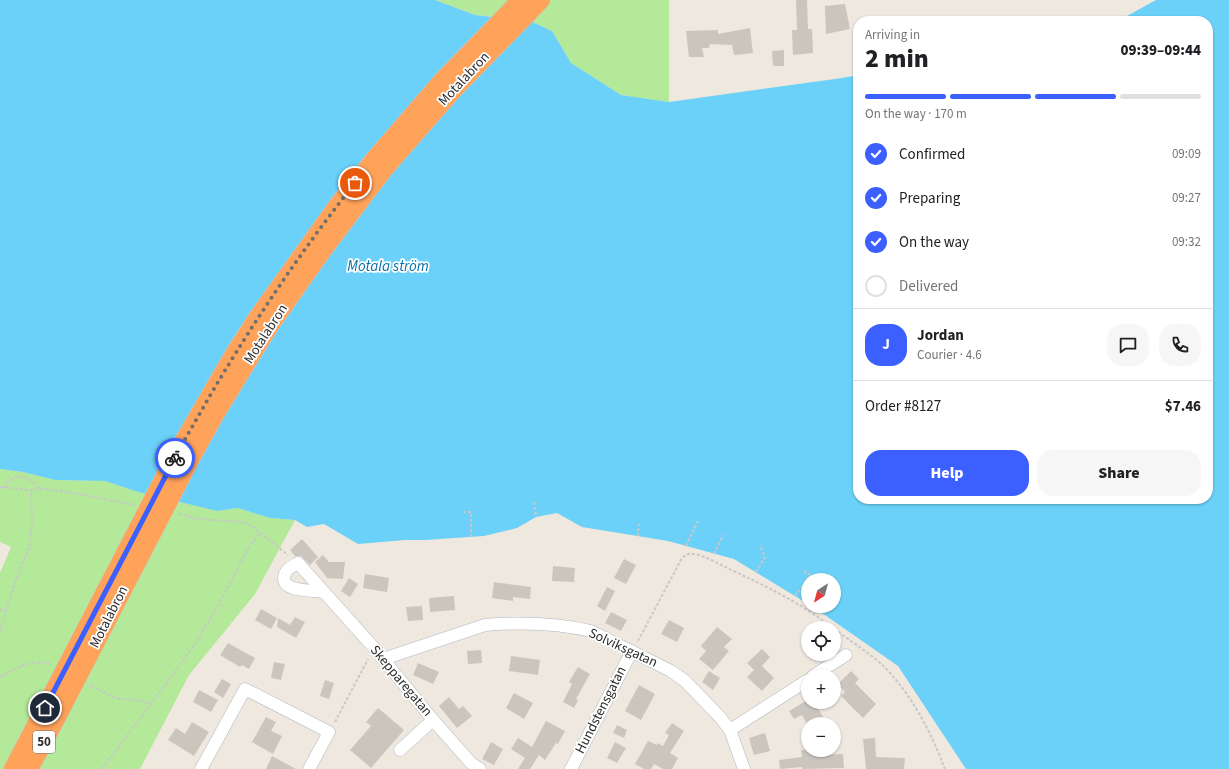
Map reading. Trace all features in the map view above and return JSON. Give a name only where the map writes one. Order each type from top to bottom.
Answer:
[{"type":"highway","name":"Motalabron","points":[[52,711],[178,451],[233,356],[258,317],[338,205],[373,161],[443,80],[521,0]]},
{"type":"highway","name":"Motalabron","points":[[52,711],[217,411],[270,325],[322,251],[384,170],[454,89],[541,0]]},
{"type":"highway","name":"50","points":[[13,769],[52,711]]},
{"type":"highway","name":"50","points":[[29,769],[52,711]]},
{"type":"street","name":"Skepparegatan","points":[[323,592],[383,659],[433,720],[471,763],[480,769]]},
{"type":"street","name":"Solviksgatan","points":[[383,659],[485,625],[552,624],[577,628],[597,634],[671,671],[685,681],[719,716],[730,730],[744,769]]},
{"type":"street","name":"Hundstensgatan","points":[[571,769],[632,651]]},
{"type":"street","points":[[824,669],[846,655]]},
{"type":"street","points":[[730,730],[801,684]]},
{"type":"street","points":[[201,769],[245,689],[329,732],[309,769]]},
{"type":"street","points":[[400,750],[433,720]]},
{"type":"path","points":[[4,488],[9,480],[19,476],[33,481],[39,489]]},
{"type":"path","points":[[0,487],[31,490],[32,524],[32,537],[28,553],[14,585],[0,631]]},
{"type":"path","points":[[534,502],[536,517]]},
{"type":"path","points":[[462,512],[471,512],[471,537]]},
{"type":"path","points":[[686,546],[698,521]]},
{"type":"path","points":[[638,536],[639,524]]},
{"type":"path","points":[[102,769],[195,644],[220,604],[250,545],[260,533]]},
{"type":"path","points":[[714,554],[723,535]]},
{"type":"path","points":[[756,572],[765,557],[760,545]]},
{"type":"path","points":[[632,651],[682,558],[688,554],[694,554],[707,559],[773,590],[824,621]]},
{"type":"path","points":[[795,596],[810,576],[802,570]]},
{"type":"path","points":[[0,609],[6,612]]},
{"type":"path","points":[[841,633],[880,663],[901,687],[937,746],[945,769]]},
{"type":"path","points":[[329,732],[374,649]]},
{"type":"green space","points":[[435,0],[669,0],[669,102],[621,95],[571,63],[552,31],[530,21],[475,15]]},
{"type":"green space","points":[[0,469],[23,472],[55,480],[105,481],[138,492],[217,511],[238,508],[270,518],[295,520],[255,594],[189,675],[140,769],[0,769],[0,573],[11,547],[0,542]]},
{"type":"water","name":"Motala ström","points":[[0,0],[435,0],[475,15],[530,21],[552,31],[571,63],[621,95],[669,102],[853,76],[853,504],[1213,504],[1213,16],[1127,16],[1156,0],[1229,0],[1229,769],[966,769],[898,666],[841,626],[841,621],[834,621],[822,613],[841,613],[841,573],[801,573],[801,600],[734,559],[668,541],[582,527],[557,513],[536,517],[517,528],[484,536],[358,544],[324,524],[307,527],[295,520],[270,518],[238,508],[217,511],[138,492],[105,481],[55,480],[23,472],[0,469]]},
{"type":"building","points":[[796,0],[807,0],[808,29],[812,29],[813,53],[793,55],[792,30],[797,30]]},
{"type":"building","points":[[845,4],[850,29],[826,34],[825,6]]},
{"type":"building","points":[[750,28],[753,53],[734,55],[732,45],[710,44],[709,48],[702,48],[704,57],[689,57],[686,31],[718,30],[718,34]]},
{"type":"building","points":[[784,50],[784,66],[773,66],[772,51]]},
{"type":"building","points":[[302,539],[318,557],[310,565],[301,556],[295,556],[290,550]]},
{"type":"building","points":[[323,555],[329,562],[345,562],[343,579],[327,578],[315,562]]},
{"type":"building","points":[[624,559],[636,565],[626,584],[614,578]]},
{"type":"building","points":[[553,566],[575,568],[574,582],[552,581]]},
{"type":"building","points":[[365,574],[389,578],[387,592],[363,588]]},
{"type":"building","points":[[349,578],[358,584],[350,597],[341,591]]},
{"type":"building","points":[[494,582],[531,587],[530,599],[513,597],[513,601],[492,598]]},
{"type":"building","points":[[607,587],[615,591],[605,611],[597,606]]},
{"type":"building","points":[[454,596],[455,610],[430,612],[429,598]]},
{"type":"building","points":[[422,606],[423,620],[408,621],[406,607]]},
{"type":"building","points":[[261,609],[277,618],[271,629],[255,620]]},
{"type":"building","points":[[611,612],[627,620],[621,631],[605,623]]},
{"type":"building","points":[[295,617],[305,622],[296,638],[277,627],[278,618],[290,625]]},
{"type":"building","points":[[669,620],[684,628],[677,642],[661,634]]},
{"type":"building","points":[[717,627],[732,639],[724,647],[729,651],[713,670],[699,659],[706,651],[701,646]]},
{"type":"building","points":[[228,643],[255,658],[249,669],[242,665],[240,667],[220,655]]},
{"type":"building","points":[[762,649],[770,657],[762,666],[774,678],[762,691],[747,677],[754,670],[747,663]]},
{"type":"building","points":[[481,650],[482,663],[468,664],[467,651]]},
{"type":"building","points":[[511,656],[540,660],[538,675],[509,671]]},
{"type":"building","points":[[274,662],[285,664],[281,680],[271,678]]},
{"type":"building","points":[[418,663],[439,672],[433,684],[413,675]]},
{"type":"building","points":[[578,667],[590,674],[576,699],[578,700],[574,708],[563,702],[572,684],[569,682]]},
{"type":"building","points":[[709,671],[720,678],[713,690],[702,682]]},
{"type":"building","points":[[851,671],[859,679],[855,683],[876,704],[863,718],[841,696],[845,692],[841,687],[841,681]]},
{"type":"building","points":[[222,679],[231,684],[223,698],[214,692]]},
{"type":"building","points":[[325,680],[334,683],[329,699],[320,696]]},
{"type":"building","points":[[639,685],[655,694],[641,720],[625,711]]},
{"type":"building","points":[[199,690],[218,700],[211,712],[193,702]]},
{"type":"building","points":[[514,693],[533,703],[524,719],[506,708]]},
{"type":"building","points":[[449,697],[459,709],[463,706],[472,716],[457,728],[439,706]]},
{"type":"building","points":[[801,704],[801,709],[818,709],[823,717],[803,717],[802,715],[794,719],[789,711]]},
{"type":"building","points":[[378,708],[404,730],[371,768],[350,750],[371,726],[366,722]]},
{"type":"building","points":[[266,717],[276,722],[271,731],[282,736],[273,754],[252,742]]},
{"type":"building","points":[[546,721],[565,731],[558,744],[556,743],[545,760],[539,755],[530,769],[518,769],[525,758],[511,749],[518,738],[532,747]]},
{"type":"building","points":[[192,722],[209,732],[194,756],[168,740],[176,728],[185,734]]},
{"type":"building","points":[[672,723],[684,731],[670,753],[678,758],[672,769],[663,769],[654,764],[651,769],[644,769],[635,764],[648,741],[657,745],[658,743],[663,746],[669,735],[665,733]]},
{"type":"building","points":[[617,725],[627,730],[624,738],[613,733]]},
{"type":"building","points":[[765,733],[770,751],[754,755],[749,738]]},
{"type":"building","points":[[875,738],[876,757],[905,758],[904,769],[866,769],[863,739]]},
{"type":"building","points":[[491,742],[503,749],[494,765],[482,759]]},
{"type":"building","points":[[615,742],[626,748],[617,763],[607,758]]},
{"type":"building","points":[[841,754],[843,754],[844,768],[802,769],[802,767],[780,769],[779,760],[802,757],[841,757]]},
{"type":"building","points":[[272,756],[296,769],[266,769]]},
{"type":"way so far","points":[[175,458],[233,356],[258,317],[355,183]]},
{"type":"route","points":[[45,708],[175,458]]}]
